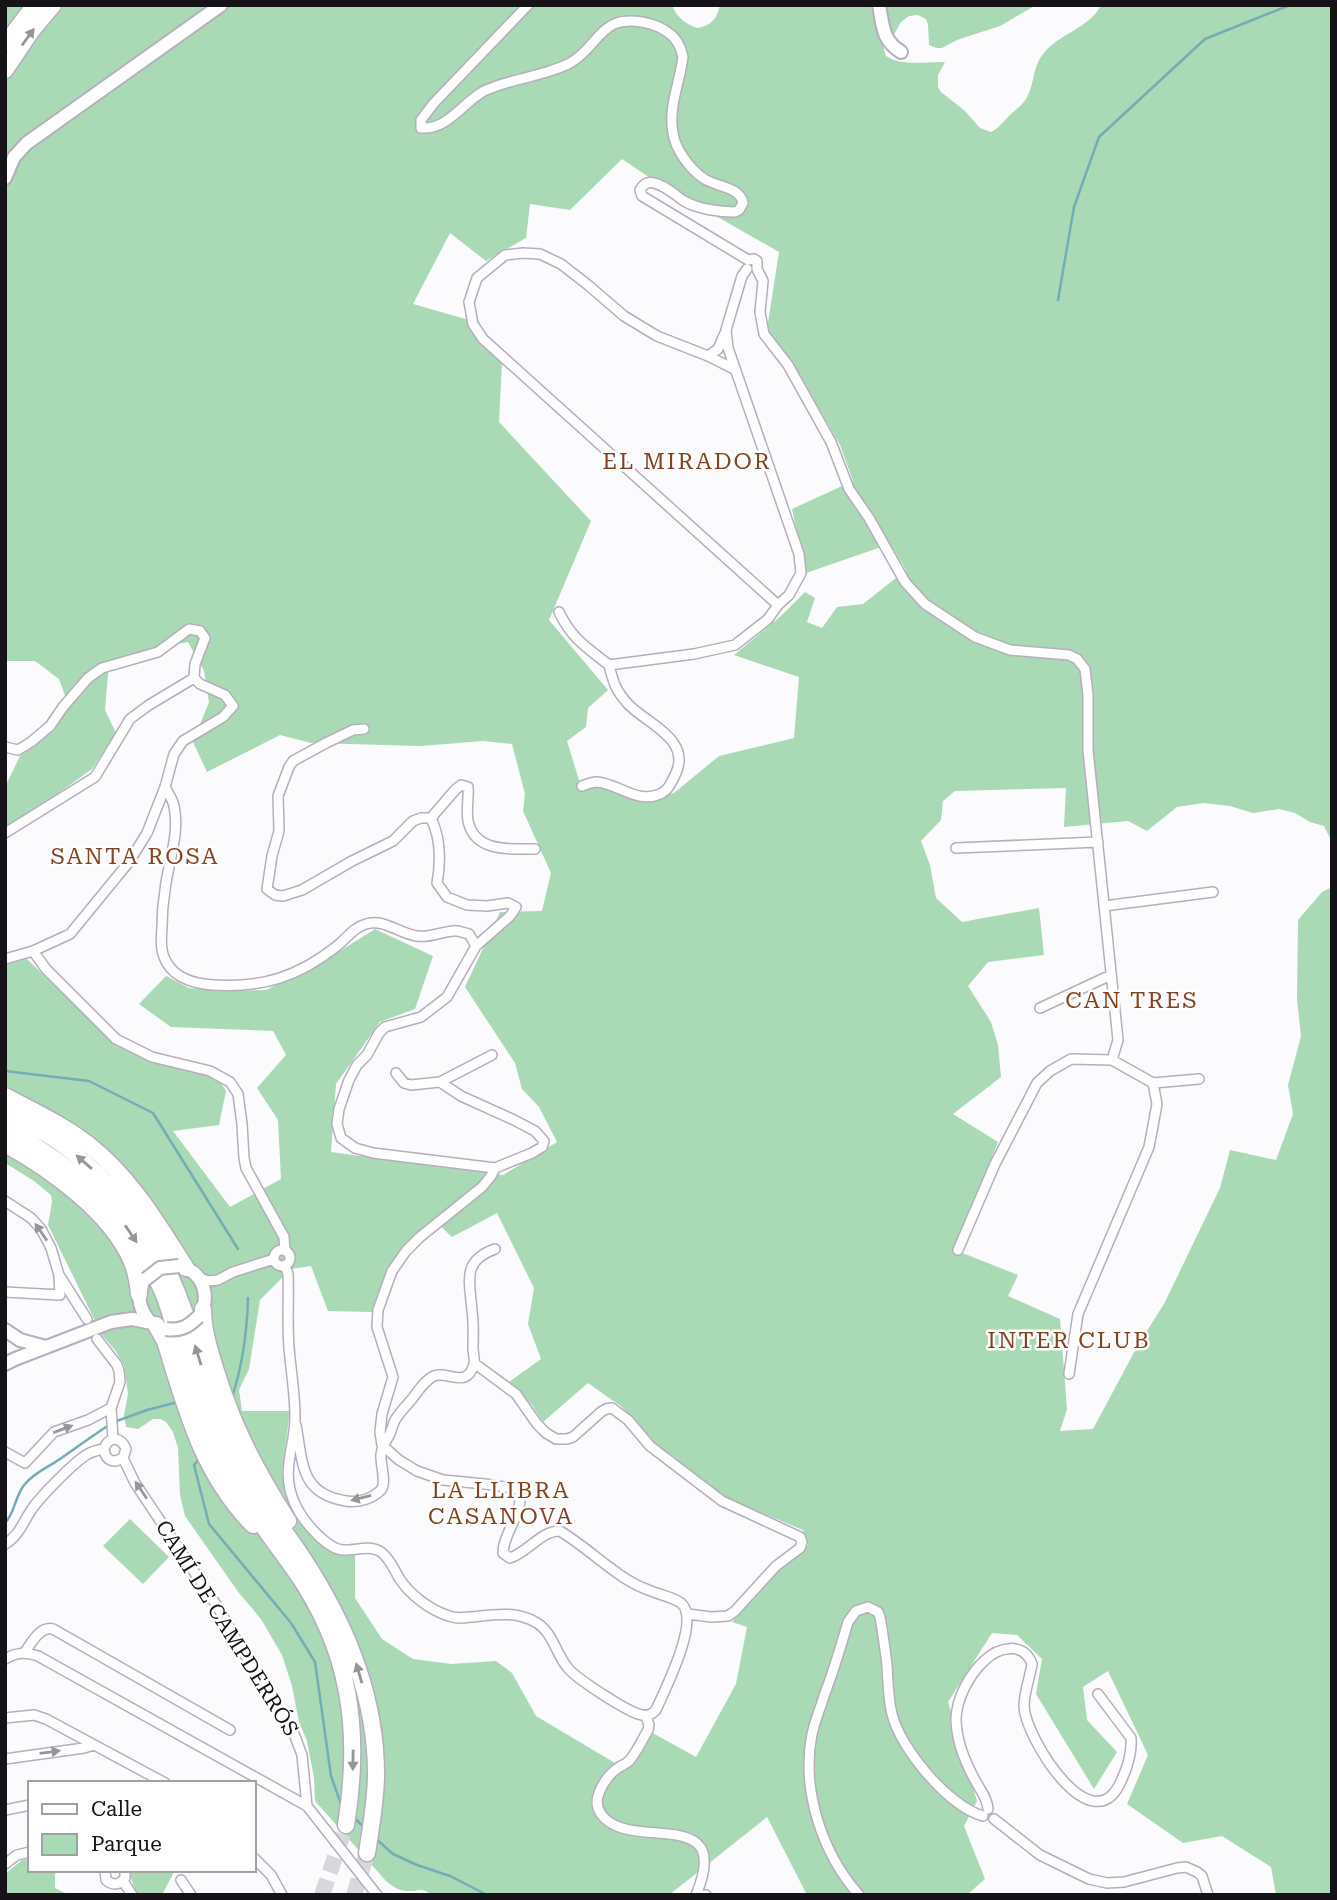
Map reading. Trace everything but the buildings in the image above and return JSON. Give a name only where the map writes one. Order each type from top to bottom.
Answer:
[{"type":"highway","points":[[5,44],[35,5]]},
{"type":"highway","points":[[5,70],[53,5]]},
{"type":"highway","points":[[5,1096],[80,1139],[116,1170],[139,1197],[188,1270]]},
{"type":"highway","points":[[5,1112],[54,1139],[79,1158],[132,1210],[150,1238],[176,1290],[218,1419],[245,1475],[301,1555],[332,1606]]},
{"type":"highway","points":[[5,1128],[64,1164],[80,1177],[129,1230],[161,1287],[205,1424],[224,1466],[312,1598],[327,1627],[342,1669],[353,1730],[352,1786],[346,1825]]},
{"type":"highway","points":[[5,1144],[45,1168],[107,1224],[129,1256],[143,1287]]},
{"type":"highway","points":[[202,1307],[206,1335],[225,1399],[240,1436],[268,1489],[309,1555],[354,1656],[372,1728],[376,1774],[367,1853]]},
{"type":"highway","points":[[158,1326],[200,1446],[217,1481],[246,1518],[286,1559]]},
{"type":"street","points":[[5,178],[14,157],[27,144],[221,5]]},
{"type":"street","points":[[528,5],[434,103],[421,120],[421,128],[442,124],[472,98],[486,90],[548,73],[569,64],[579,58],[614,24],[641,23],[671,34],[682,50],[683,57],[672,124],[676,144],[701,178],[736,191],[743,203],[739,210],[732,212],[701,207],[652,183],[645,184],[640,193],[647,201],[751,266],[763,281],[760,312],[764,334],[795,376],[831,442],[849,489],[869,518],[905,582],[925,604],[975,637],[1010,650],[1069,655],[1083,665],[1088,678],[1088,750],[1118,1041],[1112,1060]]},
{"type":"street","points":[[879,5],[885,35],[891,46],[901,52]]},
{"type":"street","points":[[734,369],[657,337],[624,316],[561,264],[540,254],[505,255],[477,278],[469,302],[473,324],[483,339],[778,605]]},
{"type":"street","points":[[708,356],[718,349],[743,276],[751,266]]},
{"type":"street","points":[[609,665],[694,654],[736,645],[768,619],[789,595],[801,573],[799,554],[734,369],[726,330]]},
{"type":"street","points":[[559,612],[568,631],[609,665],[615,687],[629,705],[671,738],[679,754],[680,763],[671,785],[662,793],[639,797],[605,783],[594,782],[582,786]]},
{"type":"street","points":[[5,747],[18,750],[51,726],[63,706],[88,678],[102,668],[158,652],[189,629],[200,631],[205,638],[195,664],[194,678],[200,684],[226,695],[233,706],[223,717],[183,741],[174,754],[165,787],[147,833],[129,862],[70,934],[33,951],[5,959]]},
{"type":"street","points":[[5,833],[95,777],[130,719],[194,678]]},
{"type":"street","points":[[364,729],[353,730],[293,761],[289,767],[278,796],[279,831],[272,856],[268,889],[275,895],[283,896],[302,890],[393,841],[413,821],[431,818],[461,785],[468,787],[469,825],[477,837],[487,845],[500,849],[535,849]]},
{"type":"street","points":[[165,787],[174,805],[175,844],[165,889],[161,950],[168,965],[190,981],[224,986],[261,984],[285,978],[336,947],[359,926],[369,922],[384,924],[419,937],[454,930],[468,934],[476,946]]},
{"type":"street","points":[[431,818],[439,843],[438,883],[447,897],[467,905],[508,903],[516,907],[510,916],[476,946],[447,998],[421,1017],[385,1027],[379,1033],[349,1080],[339,1109],[337,1124],[341,1138],[355,1148],[373,1153],[495,1168],[542,1147],[544,1141],[535,1131],[461,1096],[440,1082]]},
{"type":"street","points":[[957,848],[1098,842]]},
{"type":"street","points":[[1104,906],[1213,892]]},
{"type":"street","points":[[33,951],[46,970],[116,1039],[161,1059],[210,1071],[222,1076],[235,1087],[239,1094],[244,1158],[284,1237],[285,1251],[290,1258],[285,1265]]},
{"type":"street","points":[[1040,1008],[1111,975]]},
{"type":"street","points":[[396,1073],[404,1083],[411,1085],[440,1082],[492,1055]]},
{"type":"street","points":[[958,1250],[995,1164],[1037,1083],[1050,1071],[1071,1059],[1112,1060],[1153,1083],[1199,1079]]},
{"type":"street","points":[[1069,1374],[1078,1314],[1149,1147],[1157,1104],[1153,1083]]},
{"type":"street","points":[[285,1265],[288,1274],[288,1327],[295,1420],[304,1469],[307,1478],[319,1492],[351,1502],[362,1501],[382,1489],[384,1484],[380,1432],[382,1414],[393,1377],[377,1327],[378,1310],[392,1271],[420,1237],[482,1187],[495,1168]]},
{"type":"street","points":[[5,1201],[31,1218],[41,1230],[51,1248],[59,1275],[60,1295],[5,1292]]},
{"type":"street","points":[[382,1445],[389,1437],[396,1418],[431,1378],[442,1375],[462,1378],[471,1370],[474,1363],[469,1273],[478,1258],[495,1249]]},
{"type":"street","points":[[5,1364],[111,1322],[128,1311],[143,1287],[166,1266],[188,1270],[203,1280],[212,1281],[274,1259],[278,1252],[285,1251]]},
{"type":"street","points":[[274,1259],[279,1265],[285,1265]]},
{"type":"street","points":[[188,1270],[202,1307]]},
{"type":"street","points":[[59,1275],[87,1319]]},
{"type":"street","points":[[111,1322],[132,1319],[180,1329],[190,1324],[224,1277]]},
{"type":"street","points":[[143,1287],[141,1310],[158,1326]]},
{"type":"street","points":[[5,1330],[20,1340],[47,1347]]},
{"type":"street","points":[[97,1339],[119,1371],[120,1382],[111,1410],[113,1435],[104,1449],[108,1459],[116,1461],[123,1458],[126,1452],[124,1443],[113,1435]]},
{"type":"street","points":[[474,1363],[516,1394],[537,1424],[551,1436],[570,1438],[601,1412],[612,1408],[628,1419],[650,1446],[722,1501],[800,1537],[800,1548],[765,1577],[735,1611],[724,1617],[688,1615]]},
{"type":"street","points":[[5,1452],[25,1463],[54,1432],[111,1410]]},
{"type":"street","points":[[295,1420],[289,1453],[289,1486],[296,1507],[326,1542],[341,1550],[378,1550],[388,1558],[408,1590],[446,1615],[462,1618],[499,1614],[534,1621],[543,1627],[568,1669],[578,1677],[632,1712],[646,1716],[656,1710],[685,1635],[688,1615],[684,1606],[627,1579],[560,1531],[551,1532],[519,1555],[510,1558],[505,1556],[504,1540],[521,1501],[518,1489],[431,1477],[407,1466],[382,1445]]},
{"type":"street","points":[[5,1544],[18,1533],[34,1506],[79,1460],[96,1450],[104,1449]]},
{"type":"street","name":"CAMÍ DE CAMPDERRÓS","points":[[123,1458],[135,1483],[217,1606],[257,1680],[293,1731],[302,1755],[307,1806]]},
{"type":"street","points":[[859,1895],[837,1864],[823,1836],[816,1816],[809,1765],[812,1734],[818,1714],[848,1622],[856,1611],[868,1607],[880,1617],[892,1714],[902,1739],[923,1769],[942,1789],[973,1813],[986,1812]]},
{"type":"street","points":[[25,1652],[43,1630],[53,1629],[230,1730]]},
{"type":"street","points":[[1098,1694],[1131,1738],[1131,1745],[1130,1756],[1118,1788],[1110,1797],[1093,1802],[1079,1796],[1062,1779],[1031,1729],[1024,1705],[1032,1664],[1030,1658],[1018,1649],[1011,1648],[995,1653],[983,1661],[965,1687],[957,1709],[956,1722],[963,1756],[985,1795],[985,1820],[994,1819],[1040,1855],[1089,1880],[1124,1882],[1186,1867],[1202,1876],[1208,1895]]},
{"type":"street","points":[[5,1659],[25,1652],[38,1656],[307,1806],[377,1895]]},
{"type":"street","points":[[5,1718],[34,1715],[46,1719],[161,1781]]},
{"type":"street","points":[[646,1716],[648,1730],[628,1762],[616,1769],[606,1780],[599,1793],[598,1808],[602,1816],[618,1825],[679,1836],[697,1843],[702,1849],[705,1868],[696,1895]]},
{"type":"street","points":[[5,1759],[94,1745]]},
{"type":"street","points":[[5,1810],[28,1805]]},
{"type":"street","points":[[5,1864],[16,1855],[28,1852]]},
{"type":"street","points":[[256,1860],[271,1875],[282,1895]]},
{"type":"street","points":[[104,1872],[109,1882],[117,1884],[123,1881],[125,1872]]},
{"type":"street","points":[[181,1880],[191,1895]]},
{"type":"street","points":[[123,1881],[132,1895]]},
{"type":"green space","points":[[5,5],[672,5],[682,20],[697,28],[713,21],[720,5],[1036,5],[1000,26],[957,40],[942,48],[929,45],[926,19],[918,15],[909,16],[901,22],[892,38],[883,46],[886,56],[900,61],[945,62],[938,75],[941,92],[965,111],[980,128],[991,132],[1026,99],[1043,54],[1057,41],[1082,26],[1101,5],[1332,5],[1332,842],[1324,826],[1295,813],[1279,809],[1253,813],[1230,806],[1203,803],[1177,807],[1147,831],[1128,821],[1064,827],[1066,788],[955,791],[943,801],[941,820],[921,841],[930,865],[936,898],[962,922],[1039,908],[1044,955],[988,962],[968,986],[991,1022],[998,1045],[1001,1077],[953,1114],[998,1142],[955,1250],[1018,1275],[1008,1296],[1060,1319],[1067,1409],[1060,1431],[1093,1429],[1138,1345],[1164,1304],[1220,1188],[1230,1150],[1276,1160],[1293,1114],[1288,1085],[1301,1036],[1297,999],[1298,920],[1322,892],[1332,887],[1332,1895],[1276,1895],[1271,1867],[1222,1836],[1183,1843],[1127,1804],[1148,1755],[1108,1671],[1083,1687],[1087,1720],[1117,1752],[1094,1789],[1036,1694],[1042,1659],[1017,1635],[992,1633],[948,1702],[977,1801],[964,1826],[985,1879],[967,1895],[807,1895],[767,1817],[669,1895],[431,1895],[422,1890],[399,1889],[386,1881],[315,1801],[307,1741],[299,1722],[282,1655],[261,1619],[239,1593],[185,1516],[180,1495],[178,1448],[173,1432],[166,1422],[160,1419],[153,1419],[138,1429],[126,1427],[124,1415],[128,1394],[124,1365],[102,1335],[48,1225],[51,1195],[5,1163],[5,965],[27,959],[115,1043],[148,1059],[218,1078],[226,1091],[219,1125],[173,1131],[230,1207],[281,1179],[278,1120],[257,1088],[286,1055],[273,1031],[171,1027],[139,1004],[166,976],[189,988],[221,991],[266,990],[321,963],[375,929],[433,956],[415,1009],[380,1022],[336,1084],[331,1152],[503,1175],[557,1142],[539,1107],[522,1089],[515,1063],[465,987],[500,912],[542,911],[551,873],[523,811],[525,794],[512,744],[483,741],[421,746],[311,743],[280,735],[207,772],[193,742],[209,702],[204,671],[188,642],[154,648],[109,663],[105,710],[116,733],[92,769],[5,828],[5,787],[20,756],[54,730],[69,707],[59,679],[35,661],[5,661]],"holes":[[[622,159],[653,180],[779,252],[767,329],[791,360],[840,445],[853,481],[792,509],[806,573],[890,544],[906,570],[863,604],[837,607],[822,628],[807,622],[815,598],[805,592],[734,655],[799,677],[794,738],[719,756],[674,793],[638,801],[579,780],[567,741],[586,727],[588,708],[608,690],[549,620],[591,521],[499,422],[502,362],[472,332],[469,320],[413,304],[450,233],[486,261],[526,238],[530,204],[570,210]],[[497,1213],[534,1288],[528,1324],[541,1359],[509,1382],[532,1405],[543,1422],[588,1383],[622,1407],[654,1442],[723,1497],[803,1530],[808,1545],[772,1577],[732,1622],[747,1627],[736,1684],[696,1757],[651,1732],[633,1765],[615,1763],[536,1716],[512,1673],[496,1661],[451,1664],[413,1659],[382,1639],[355,1598],[355,1555],[336,1554],[323,1545],[297,1520],[286,1495],[282,1472],[290,1411],[242,1411],[239,1390],[249,1369],[260,1300],[291,1269],[311,1266],[328,1311],[372,1312],[398,1253],[434,1220],[452,1237]]]},
{"type":"green space","points":[[130,1519],[169,1557],[143,1584],[103,1546]]},
{"type":"green space","points":[[28,1859],[28,1872],[56,1872],[55,1888],[69,1895],[5,1895],[5,1874],[22,1860]]},
{"type":"green space","points":[[129,1872],[174,1872],[162,1895],[137,1895]]},
{"type":"waterway","points":[[1058,300],[1074,207],[1099,137],[1205,39],[1290,5]]},
{"type":"waterway","points":[[5,1071],[89,1081],[153,1113],[238,1249]]},
{"type":"waterway","points":[[232,1397],[244,1348],[248,1298]]},
{"type":"waterway","points":[[114,1422],[178,1402]]},
{"type":"waterway","points":[[5,1523],[19,1493],[29,1480],[109,1425]]},
{"type":"waterway","points":[[200,1458],[194,1465],[209,1524],[291,1623],[315,1662],[331,1776],[341,1804]]},
{"type":"waterway","points":[[352,1816],[365,1828]]},
{"type":"waterway","points":[[375,1838],[393,1854],[450,1876],[487,1895]]},
{"type":"tunnel","points":[[322,1895],[346,1825]]},
{"type":"tunnel","points":[[354,1895],[367,1853]]},
{"type":"district","name":"EL MIRADOR","points":[[687,461]]},
{"type":"district","name":"SANTA ROSA","points":[[135,856]]},
{"type":"district","name":"CAN TRES","points":[[1132,1000]]},
{"type":"district","name":"INTER CLUB","points":[[1069,1340]]},
{"type":"district","name":"LA LLIBRA CASANOVA","points":[[501,1503]]}]
